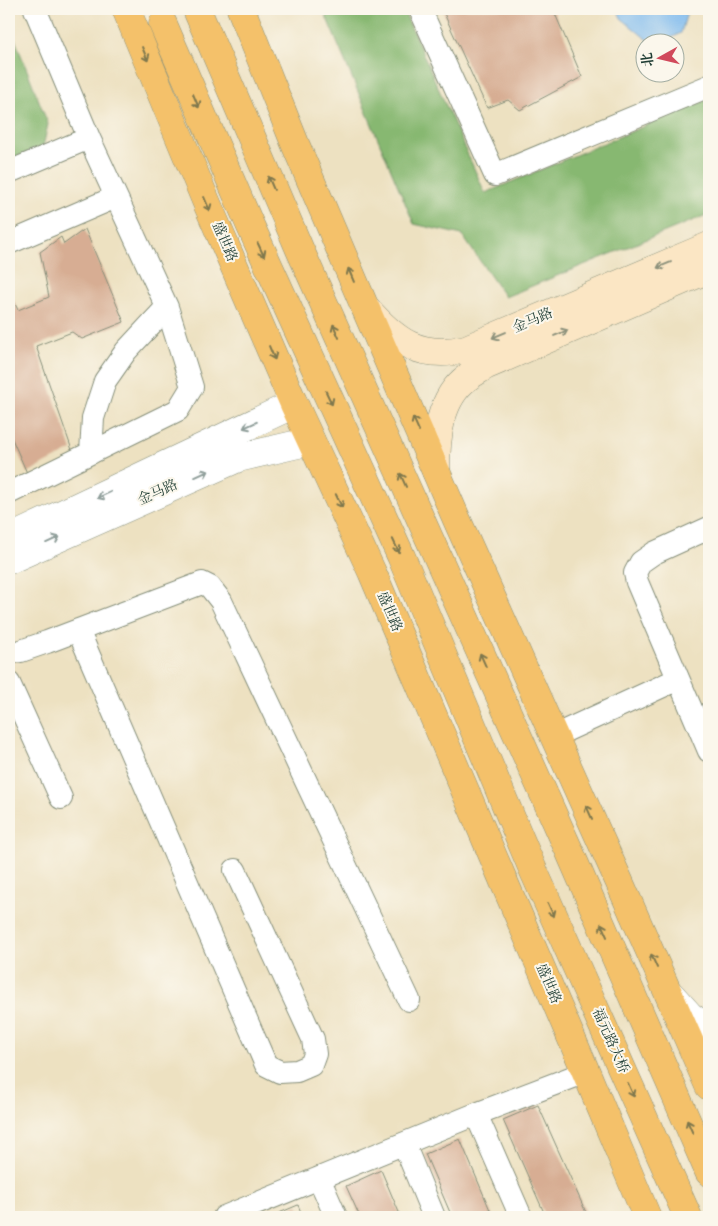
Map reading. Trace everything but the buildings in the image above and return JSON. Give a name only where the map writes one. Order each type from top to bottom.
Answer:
[{"type":"main road","name":"盛世路","points":[[126,9],[294,404],[372,572],[647,1217]]},
{"type":"main road","points":[[241,9],[296,146],[457,520],[709,1086]]},
{"type":"main road","points":[[197,10],[300,250],[568,848],[709,1172]]},
{"type":"main road","points":[[163,24],[250,225],[401,556],[531,865]]},
{"type":"main road","name":"金马路","points":[[364,305],[391,334],[407,344],[437,353],[453,352],[466,349],[708,257]]},
{"type":"main road","name":"金马路","points":[[436,471],[438,435],[446,404],[467,378],[494,362],[708,257]]},
{"type":"main road","points":[[457,520],[568,848]]},
{"type":"main road","points":[[372,572],[531,865]]},
{"type":"main road","name":"福元路大桥","points":[[531,865],[688,1217]]},
{"type":"street","points":[[9,492],[178,410],[192,387],[166,307],[89,138],[35,9]]},
{"type":"street","points":[[420,9],[495,175],[709,86]]},
{"type":"street","points":[[9,172],[89,138]]},
{"type":"street","points":[[9,243],[116,197]]},
{"type":"street","points":[[91,453],[92,418],[105,381],[126,351],[166,307]]},
{"type":"street","name":"金马路","points":[[9,539],[294,404]]},
{"type":"street","name":"金马路","points":[[9,560],[238,458],[311,441]]},
{"type":"street","points":[[709,528],[654,553],[640,562],[635,572],[636,582],[709,750]]},
{"type":"street","points":[[9,653],[21,651],[202,583],[210,587],[221,601],[409,1000]]},
{"type":"street","points":[[78,630],[266,1065],[280,1072],[297,1071],[311,1065],[315,1054],[313,1039],[235,870]]},
{"type":"street","points":[[554,736],[678,679]]},
{"type":"street","points":[[9,683],[61,798]]},
{"type":"street","points":[[668,992],[690,1016],[709,1029]]},
{"type":"street","points":[[232,1216],[319,1178],[476,1114],[586,1072]]},
{"type":"street","points":[[476,1114],[521,1217]]},
{"type":"street","points":[[404,1144],[434,1217]]},
{"type":"street","points":[[319,1178],[336,1217]]},
{"type":"green space","points":[[323,9],[403,9],[485,193],[709,99],[709,214],[505,297],[462,235],[414,224]]},
{"type":"green space","points":[[9,24],[48,124],[43,147],[9,160]]},
{"type":"water","points":[[617,9],[688,9],[681,32],[638,32],[621,18]]}]
